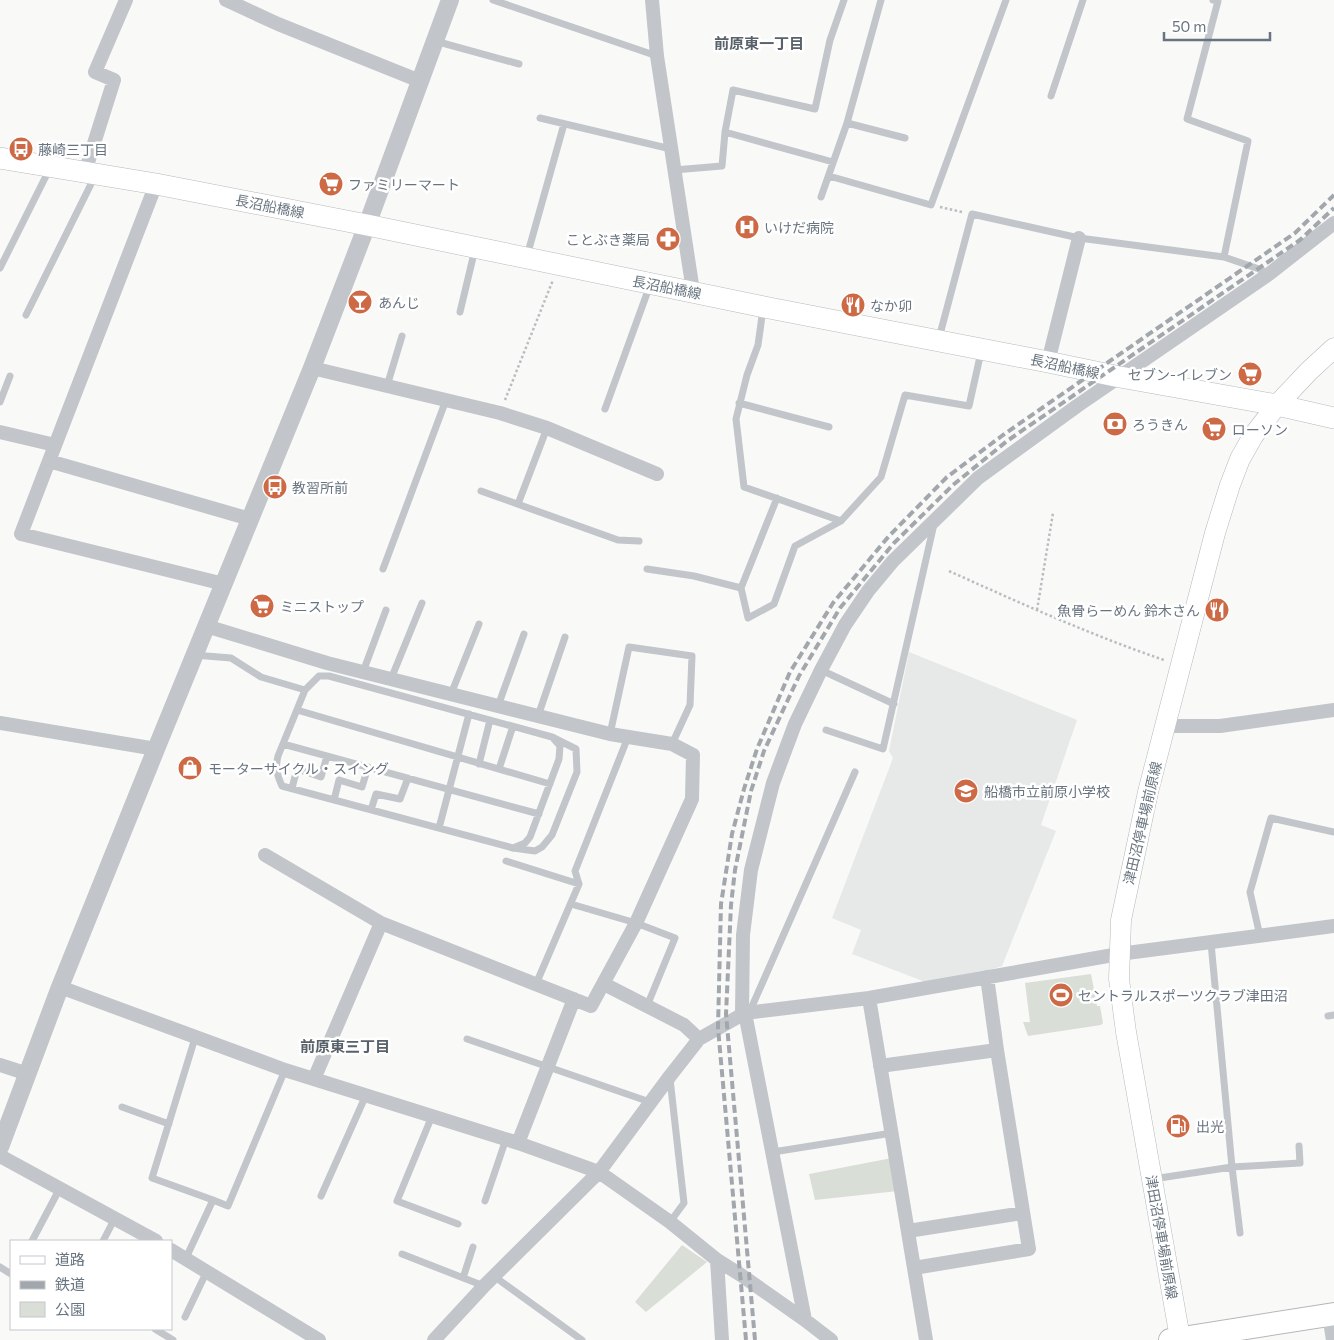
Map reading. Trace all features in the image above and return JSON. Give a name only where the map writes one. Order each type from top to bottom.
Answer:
[{"type":"highway","points":[[1185,1339],[1332,1315]]},
{"type":"main road","name":"長沼船橋線","points":[[3,161],[156,184],[367,225],[764,307],[1120,377],[1277,405],[1334,418]]},
{"type":"main road","name":"津田沼停車場前原線","points":[[1185,1339],[1151,1179],[1126,1032],[1119,979],[1120,920],[1148,792],[1217,526],[1230,485],[1240,459],[1253,436],[1277,405],[1334,348]]},
{"type":"street","points":[[91,173],[114,80],[95,72],[126,0]]},
{"type":"street","points":[[226,0],[278,24],[420,81]]},
{"type":"street","points":[[0,1147],[9,1118],[28,1074],[60,988],[312,368],[450,0]]},
{"type":"street","points":[[652,0],[657,56],[693,292]]},
{"type":"street","points":[[156,184],[21,534],[224,584]]},
{"type":"street","points":[[805,1320],[746,1013],[743,935],[751,870],[773,783],[795,724],[821,670],[845,625],[868,591],[893,561],[978,478],[1269,274],[1334,222]]},
{"type":"street","points":[[1048,362],[1079,238]]},
{"type":"street","points":[[312,368],[500,413],[547,428],[657,474]]},
{"type":"street","points":[[0,432],[55,446]]},
{"type":"street","points":[[49,461],[250,520]]},
{"type":"street","points":[[206,626],[327,663],[610,734],[672,744],[693,755],[692,799],[636,923],[591,1006],[381,923],[265,855]]},
{"type":"street","points":[[1166,726],[1220,726],[1334,710]]},
{"type":"street","points":[[0,723],[156,749]]},
{"type":"street","points":[[314,1079],[381,923]]},
{"type":"street","points":[[434,1340],[599,1172],[699,1039],[746,1013],[870,998],[1119,954],[1334,926]]},
{"type":"street","points":[[914,1268],[1029,1249],[987,977]]},
{"type":"street","points":[[604,984],[684,1025],[699,1039]]},
{"type":"street","points":[[60,988],[285,1070],[512,1141],[599,1172],[670,1222],[717,1260],[741,1275],[831,1340]]},
{"type":"street","points":[[512,1141],[547,1067],[574,998]]},
{"type":"street","points":[[870,998],[926,1340]]},
{"type":"street","points":[[880,1066],[997,1050]]},
{"type":"street","points":[[0,1065],[28,1074]]},
{"type":"street","points":[[0,1156],[154,1240]]},
{"type":"street","points":[[908,1231],[1023,1212]]},
{"type":"street","points":[[172,1251],[319,1340]]},
{"type":"street","points":[[717,1260],[722,1340]]},
{"type":"street","points":[[1332,1315],[1333,1340]]},
{"type":"lane","points":[[493,0],[657,56]]},
{"type":"lane","points":[[674,170],[722,166],[725,132],[733,90],[815,109],[830,40],[844,0]]},
{"type":"lane","points":[[821,197],[847,123],[881,0]]},
{"type":"lane","points":[[829,176],[931,205],[1006,0]]},
{"type":"lane","points":[[1051,96],[1083,0]]},
{"type":"lane","points":[[1212,0],[1218,1],[1187,119],[1248,141],[1224,257]]},
{"type":"lane","points":[[434,41],[518,64]]},
{"type":"lane","points":[[540,118],[671,149]]},
{"type":"lane","points":[[847,123],[905,138]]},
{"type":"lane","points":[[527,258],[564,124]]},
{"type":"lane","points":[[725,132],[833,162]]},
{"type":"lane","points":[[0,268],[50,167]]},
{"type":"lane","points":[[26,315],[91,173]]},
{"type":"lane","points":[[938,340],[972,214],[1079,238],[1224,257],[1269,274]]},
{"type":"lane","points":[[460,312],[475,248]]},
{"type":"lane","points":[[605,409],[650,284]]},
{"type":"lane","points":[[764,307],[758,346],[747,375],[736,419],[744,487],[841,521]]},
{"type":"lane","points":[[387,386],[402,336]]},
{"type":"lane","points":[[777,498],[741,588],[748,618],[774,604],[795,546],[841,521],[881,477],[905,395],[969,406],[982,349]]},
{"type":"lane","points":[[0,402],[10,376]]},
{"type":"lane","points":[[384,569],[446,400]]},
{"type":"lane","points":[[739,403],[829,427]]},
{"type":"lane","points":[[518,504],[547,428]]},
{"type":"lane","points":[[480,491],[618,540],[639,542]]},
{"type":"lane","points":[[826,730],[884,749],[935,519]]},
{"type":"lane","points":[[647,569],[694,576],[741,588]]},
{"type":"lane","points":[[391,679],[422,603]]},
{"type":"lane","points":[[363,672],[386,610]]},
{"type":"lane","points":[[452,694],[479,624]]},
{"type":"lane","points":[[498,706],[524,634]]},
{"type":"lane","points":[[538,716],[565,637]]},
{"type":"lane","points":[[610,734],[629,647],[692,656],[690,705],[672,744]]},
{"type":"lane","points":[[194,655],[231,658],[261,677],[305,690]]},
{"type":"lane","points":[[821,670],[894,704]]},
{"type":"lane","points":[[319,676],[329,676],[552,737],[576,749],[577,772],[552,835],[542,847],[536,851],[513,848],[282,786],[277,776],[276,765],[297,710],[305,690],[319,676]]},
{"type":"lane","points":[[297,710],[550,784]]},
{"type":"lane","points":[[439,828],[470,714]]},
{"type":"lane","points":[[479,764],[490,720]]},
{"type":"lane","points":[[499,769],[513,726]]},
{"type":"lane","points":[[513,848],[525,843],[530,837],[559,760],[560,746],[552,737]]},
{"type":"lane","points":[[536,984],[579,884],[575,871],[628,737]]},
{"type":"lane","points":[[283,744],[539,814]]},
{"type":"lane","points":[[292,788],[297,769],[320,777],[327,756]]},
{"type":"lane","points":[[334,800],[339,780],[362,787],[368,767]]},
{"type":"lane","points":[[746,1013],[855,772]]},
{"type":"lane","points":[[371,810],[376,794],[400,799],[408,778]]},
{"type":"lane","points":[[1260,936],[1250,892],[1271,818],[1334,832]]},
{"type":"lane","points":[[506,861],[579,884]]},
{"type":"lane","points":[[570,904],[636,923],[676,938],[647,1006]]},
{"type":"lane","points":[[1211,943],[1240,1233]]},
{"type":"lane","points":[[195,1038],[152,1178],[228,1206],[285,1070]]},
{"type":"lane","points":[[467,1039],[650,1102]]},
{"type":"lane","points":[[670,1076],[684,1203],[670,1222]]},
{"type":"lane","points":[[320,1196],[366,1095]]},
{"type":"lane","points":[[122,1107],[169,1124]]},
{"type":"lane","points":[[432,1116],[397,1201],[458,1224]]},
{"type":"lane","points":[[773,1152],[892,1133]]},
{"type":"lane","points":[[485,1201],[512,1141]]},
{"type":"lane","points":[[1151,1179],[1232,1167],[1300,1163],[1299,1146]]},
{"type":"lane","points":[[33,1240],[60,1188]]},
{"type":"lane","points":[[186,1258],[213,1200]]},
{"type":"lane","points":[[104,1240],[115,1218]]},
{"type":"lane","points":[[464,1278],[473,1247]]},
{"type":"lane","points":[[402,1254],[464,1278],[490,1281],[582,1340]]},
{"type":"lane","points":[[185,1317],[207,1271]]},
{"type":"lane","points":[[157,1330],[173,1340]]},
{"type":"path","points":[[931,205],[972,214]]},
{"type":"path","points":[[500,413],[559,265]]},
{"type":"path","points":[[1037,610],[1053,513]]},
{"type":"path","points":[[949,571],[1115,643],[1181,666]]},
{"type":"shaded area","name":"船橋市立前原小学校","points":[[909,652],[1077,720],[1041,825],[1056,831],[1002,966],[975,975],[928,983],[852,954],[861,930],[832,918],[893,758],[889,751]]},
{"type":"green space","name":"セントラルスポーツクラブ津田沼","points":[[1091,974],[1097,1006],[1100,1006],[1103,1023],[1101,1025],[1028,1036],[1023,1022],[1030,1022],[1025,983]]},
{"type":"green space","points":[[892,1158],[898,1191],[815,1200],[809,1174]]},
{"type":"green space","points":[[682,1245],[707,1262],[646,1312],[635,1302]]},
{"type":"railway","points":[[746,1340],[718,1028],[721,904],[732,834],[744,789],[757,749],[790,672],[833,603],[889,536],[947,477],[1003,435],[1295,233],[1334,195]]},
{"type":"railway","points":[[755,1340],[726,1014],[731,905],[735,870],[751,791],[764,751],[799,676],[840,608],[894,543],[953,485],[1007,441],[1300,240],[1334,208]]},
{"type":"place","name":"藤崎三丁目","points":[[21,149]]},
{"type":"place","name":"ファミリーマート","points":[[331,184]]},
{"type":"place","name":"いけだ病院","points":[[747,227]]},
{"type":"place","name":"ことぶき薬局","points":[[668,239]]},
{"type":"place","name":"あんじ","points":[[360,302]]},
{"type":"place","name":"なか卯","points":[[853,305]]},
{"type":"place","name":"セブン-イレブン","points":[[1250,374]]},
{"type":"place","name":"ろうきん","points":[[1115,424]]},
{"type":"place","name":"ローソン","points":[[1214,429]]},
{"type":"place","name":"教習所前","points":[[275,487]]},
{"type":"place","name":"ミニストップ","points":[[262,606]]},
{"type":"place","name":"魚骨らーめん 鈴木さん","points":[[1217,610]]},
{"type":"place","name":"モーターサイクル・スイング","points":[[190,768]]},
{"type":"place","name":"船橋市立前原小学校","points":[[966,791]]},
{"type":"place","name":"セントラルスポーツクラブ津田沼","points":[[1061,995]]},
{"type":"place","name":"出光","points":[[1178,1126]]},
{"type":"district","name":"前原東一丁目","points":[[759,43]]},
{"type":"district","name":"前原東三丁目","points":[[345,1046]]}]
